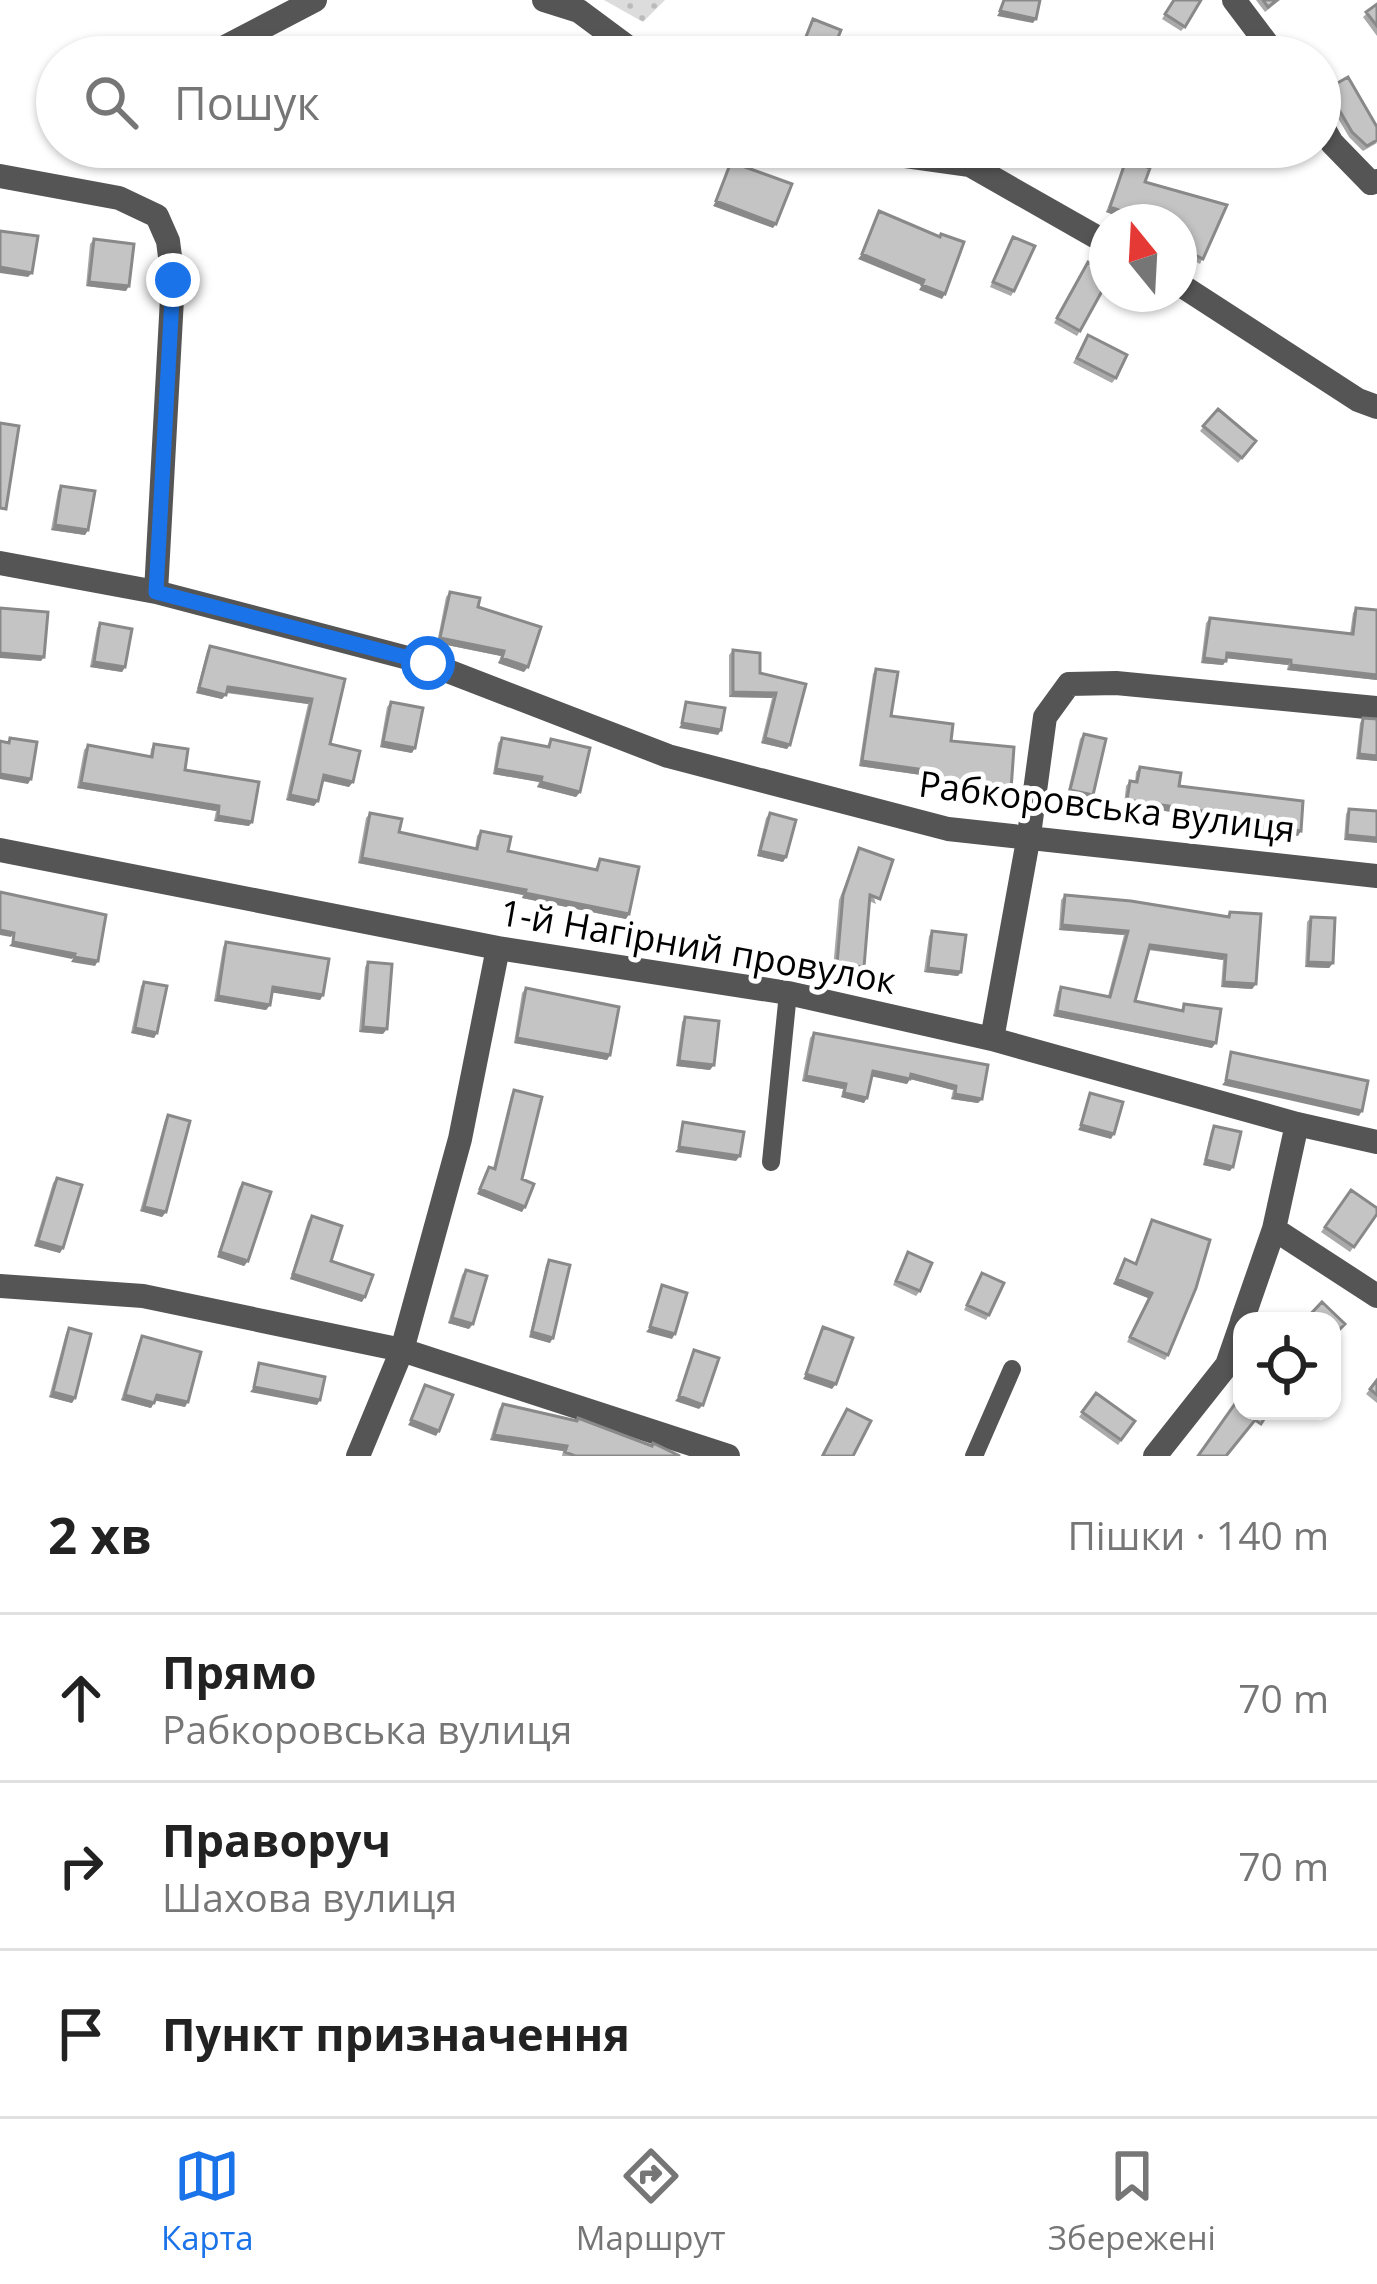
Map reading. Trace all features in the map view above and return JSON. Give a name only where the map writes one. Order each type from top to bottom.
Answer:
[{"type":"street","points":[[246,36],[315,0]]},
{"type":"street","points":[[544,0],[579,11],[613,36]]},
{"type":"street","points":[[1234,0],[1261,36]]},
{"type":"street","points":[[1341,151],[1371,183],[1377,181]]},
{"type":"street","points":[[975,168],[1089,233]]},
{"type":"street","points":[[0,176],[119,198],[157,216],[168,241],[173,280],[156,592]]},
{"type":"street","points":[[1197,296],[1358,400],[1377,406]]},
{"type":"street","name":"Рабкоровська вулиця","points":[[0,563],[156,592],[428,663],[668,756],[948,829],[1377,876]]},
{"type":"street","points":[[992,1039],[1046,717],[1069,684],[1116,683],[1377,708]]},
{"type":"street","name":"1-й Нагірний провулок","points":[[0,850],[498,948],[788,993],[992,1039],[1377,1142]]},
{"type":"street","points":[[358,1456],[402,1350],[460,1139],[498,948]]},
{"type":"street","points":[[1245,1312],[1274,1228],[1297,1124]]},
{"type":"street","points":[[1274,1228],[1377,1296]]},
{"type":"street","points":[[0,1286],[143,1297],[402,1350],[728,1456]]},
{"type":"street","points":[[1155,1456],[1227,1365],[1233,1347]]},
{"type":"lane","points":[[771,1162],[788,993]]},
{"type":"lane","points":[[974,1456],[1012,1370]]},
{"type":"shaded area","points":[[604,0],[665,0],[643,22]]},
{"type":"building","points":[[1004,0],[1040,0],[1036,19],[1000,11]]},
{"type":"building","points":[[1174,0],[1201,0],[1185,27],[1165,14]]},
{"type":"building","points":[[1377,4],[1377,26],[1366,12]]},
{"type":"building","points":[[813,19],[841,30],[839,36],[806,36]]},
{"type":"building","points":[[1348,77],[1377,127],[1377,140],[1367,146],[1341,113],[1341,81]]},
{"type":"building","points":[[729,168],[748,168],[792,184],[776,224],[716,201]]},
{"type":"building","points":[[1123,168],[1150,168],[1145,182],[1227,205],[1203,259],[1197,256],[1197,204],[1111,204]]},
{"type":"building","points":[[879,211],[964,242],[945,294],[862,254]]},
{"type":"building","points":[[0,231],[38,236],[32,273],[0,267]]},
{"type":"building","points":[[1013,237],[1035,246],[1014,291],[993,282]]},
{"type":"building","points":[[94,239],[134,244],[129,286],[89,282]]},
{"type":"building","points":[[1088,262],[1090,312],[1080,331],[1057,318]]},
{"type":"building","points":[[1088,335],[1127,355],[1116,378],[1077,358]]},
{"type":"building","points":[[1218,409],[1256,441],[1242,458],[1203,426]]},
{"type":"building","points":[[0,423],[19,426],[6,509],[0,508]]},
{"type":"building","points":[[61,486],[95,491],[88,530],[55,525]]},
{"type":"building","points":[[450,592],[480,598],[478,607],[541,627],[528,667],[502,658],[504,651],[440,638]]},
{"type":"building","points":[[0,608],[48,612],[44,657],[0,653]]},
{"type":"building","points":[[1356,608],[1377,610],[1377,675],[1227,653],[1226,661],[1204,658],[1210,618],[1353,634]]},
{"type":"building","points":[[100,623],[132,629],[125,667],[94,662]]},
{"type":"building","points":[[210,646],[345,679],[330,744],[360,751],[353,782],[324,775],[318,801],[290,795],[312,699],[228,687],[226,695],[199,688]]},
{"type":"building","points":[[733,650],[760,653],[760,673],[806,684],[790,745],[765,738],[776,693],[733,692]]},
{"type":"building","points":[[876,669],[898,672],[891,716],[953,724],[951,741],[1014,747],[1011,790],[974,787],[974,783],[924,776],[925,770],[862,761]]},
{"type":"building","points":[[391,702],[423,708],[415,748],[383,742]]},
{"type":"building","points":[[686,702],[725,708],[721,730],[682,723]]},
{"type":"building","points":[[1363,718],[1377,719],[1377,756],[1359,754]]},
{"type":"building","points":[[1084,734],[1106,739],[1093,795],[1070,790]]},
{"type":"building","points":[[10,738],[37,742],[31,779],[0,774],[0,741],[9,743]]},
{"type":"building","points":[[502,738],[549,747],[551,739],[590,748],[580,792],[541,782],[542,777],[496,769]]},
{"type":"building","points":[[154,744],[188,749],[185,770],[259,782],[252,822],[218,816],[219,806],[81,783],[88,745],[152,757]]},
{"type":"building","points":[[1140,767],[1181,773],[1179,786],[1303,801],[1301,831],[1127,800],[1130,781],[1137,782]]},
{"type":"building","points":[[1349,809],[1377,811],[1377,838],[1347,835]]},
{"type":"building","points":[[370,813],[402,819],[399,832],[477,849],[481,831],[511,837],[508,851],[597,870],[600,859],[639,867],[629,914],[362,858]]},
{"type":"building","points":[[770,813],[796,820],[786,857],[760,851]]},
{"type":"building","points":[[859,848],[893,860],[880,899],[870,895],[864,967],[837,964],[843,895]]},
{"type":"building","points":[[0,892],[106,915],[98,961],[13,942],[14,933],[0,930]]},
{"type":"building","points":[[1065,895],[1229,917],[1230,912],[1261,914],[1256,984],[1224,982],[1226,955],[1150,945],[1135,1001],[1183,1011],[1184,1004],[1221,1009],[1216,1043],[1057,1011],[1061,987],[1110,997],[1128,931],[1062,925]]},
{"type":"building","points":[[1311,917],[1335,918],[1333,963],[1308,962]]},
{"type":"building","points":[[932,931],[966,935],[961,972],[928,968]]},
{"type":"building","points":[[226,942],[329,959],[323,995],[273,987],[270,1005],[218,996]]},
{"type":"building","points":[[368,962],[392,964],[387,1029],[363,1027]]},
{"type":"building","points":[[144,982],[167,986],[157,1033],[135,1028]]},
{"type":"building","points":[[526,988],[619,1007],[610,1055],[517,1038]]},
{"type":"building","points":[[685,1017],[719,1021],[714,1065],[679,1061]]},
{"type":"building","points":[[814,1033],[988,1065],[982,1099],[955,1094],[956,1086],[911,1074],[910,1079],[873,1071],[867,1098],[844,1093],[846,1084],[806,1076]]},
{"type":"building","points":[[1231,1052],[1368,1081],[1362,1111],[1226,1080]]},
{"type":"building","points":[[514,1090],[542,1097],[522,1179],[534,1184],[525,1207],[480,1189],[489,1167],[495,1169]]},
{"type":"building","points":[[1090,1093],[1123,1102],[1114,1134],[1081,1125]]},
{"type":"building","points":[[168,1115],[190,1121],[166,1212],[144,1207]]},
{"type":"building","points":[[683,1122],[744,1132],[740,1156],[679,1147]]},
{"type":"building","points":[[1214,1126],[1241,1132],[1233,1167],[1206,1160]]},
{"type":"building","points":[[57,1178],[82,1185],[63,1248],[38,1241]]},
{"type":"building","points":[[243,1183],[271,1192],[248,1261],[220,1252]]},
{"type":"building","points":[[1351,1190],[1377,1208],[1354,1247],[1325,1227]]},
{"type":"building","points":[[312,1216],[342,1226],[331,1261],[373,1275],[365,1297],[293,1274]]},
{"type":"building","points":[[1152,1220],[1210,1240],[1168,1355],[1130,1337],[1152,1293],[1117,1279],[1125,1259],[1136,1264]]},
{"type":"building","points":[[908,1252],[932,1263],[920,1291],[896,1281]]},
{"type":"building","points":[[549,1260],[570,1265],[553,1338],[532,1332]]},
{"type":"building","points":[[466,1270],[487,1276],[473,1324],[452,1318]]},
{"type":"building","points":[[982,1273],[1004,1283],[989,1315],[967,1305]]},
{"type":"building","points":[[662,1285],[687,1293],[675,1334],[650,1327]]},
{"type":"building","points":[[1322,1302],[1332,1312],[1313,1312]]},
{"type":"building","points":[[823,1327],[853,1338],[836,1384],[806,1374]]},
{"type":"building","points":[[69,1328],[91,1334],[75,1398],[53,1392]]},
{"type":"building","points":[[142,1336],[201,1352],[188,1402],[157,1395],[154,1403],[125,1395]]},
{"type":"building","points":[[694,1350],[719,1358],[703,1405],[679,1396]]},
{"type":"building","points":[[259,1363],[325,1377],[320,1400],[254,1387]]},
{"type":"building","points":[[425,1385],[453,1395],[439,1431],[411,1420]]},
{"type":"building","points":[[1096,1393],[1135,1421],[1121,1440],[1082,1412]]},
{"type":"building","points":[[503,1404],[578,1418],[680,1456],[575,1456],[565,1452],[567,1446],[494,1435]]},
{"type":"building","points":[[1233,1407],[1233,1420],[1255,1420],[1226,1456],[1198,1456]]},
{"type":"building","points":[[847,1409],[871,1421],[853,1456],[823,1455]]},
{"type":"route","points":[[173,280],[156,592],[428,663]]}]
